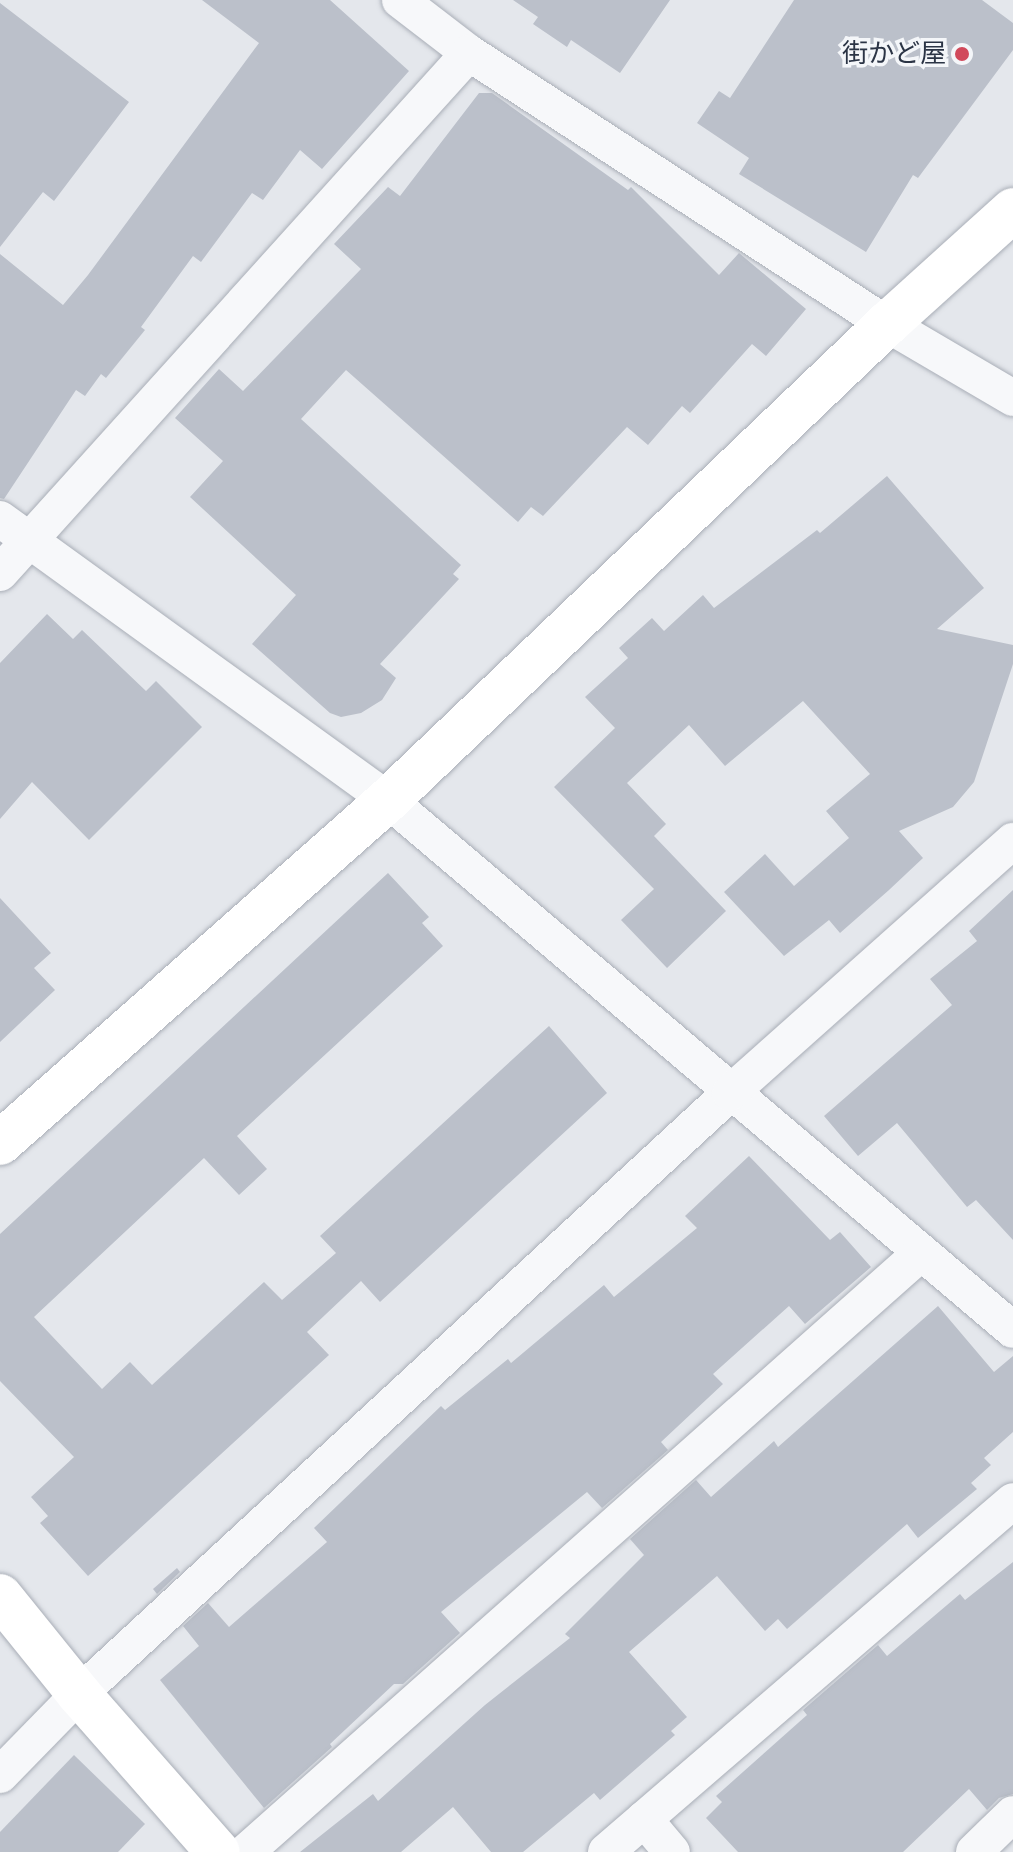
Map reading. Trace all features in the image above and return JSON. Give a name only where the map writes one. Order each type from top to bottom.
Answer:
[{"type":"street","points":[[400,0],[469,53],[887,324],[1013,398]]},
{"type":"street","points":[[0,573],[469,53]]},
{"type":"street","points":[[0,1143],[388,800],[887,324],[1013,210]]},
{"type":"street","points":[[0,519],[388,800],[1013,1330]]},
{"type":"street","points":[[0,1775],[79,1694],[730,1093],[1013,841]]},
{"type":"street","points":[[246,1852],[921,1253]]},
{"type":"street","points":[[606,1852],[1013,1501]]},
{"type":"street","points":[[0,1596],[79,1694],[218,1852]]},
{"type":"street","points":[[974,1852],[1013,1814]]},
{"type":"street","points":[[644,1819],[672,1852]]},
{"type":"building","points":[[202,0],[330,0],[409,71],[322,169],[300,150],[263,200],[252,193],[201,262],[193,256],[141,327],[145,330],[106,378],[101,374],[85,396],[76,390],[4,499],[0,498],[0,254],[63,305],[88,275],[259,43]]},
{"type":"building","points":[[513,0],[670,0],[620,73],[571,40],[567,47],[533,24],[538,17]]},
{"type":"building","points":[[794,0],[982,0],[1013,23],[1013,50],[918,178],[913,175],[866,252],[739,174],[749,158],[697,123],[719,91],[730,98]]},
{"type":"building","points":[[0,3],[129,102],[54,201],[43,192],[0,247]]},
{"type":"building","points":[[479,93],[492,93],[628,190],[631,187],[719,275],[739,253],[806,309],[766,356],[752,344],[690,413],[682,406],[648,445],[627,427],[543,516],[531,507],[518,522],[346,370],[301,419],[461,565],[453,574],[459,579],[380,664],[396,678],[382,700],[361,713],[341,717],[330,713],[252,644],[296,595],[190,497],[223,461],[175,418],[219,369],[243,391],[361,269],[334,244],[388,187],[400,196]]},
{"type":"building","points":[[887,476],[984,588],[937,629],[1013,645],[1013,664],[974,782],[953,807],[899,831],[923,858],[889,890],[840,933],[829,920],[784,956],[724,892],[765,854],[794,886],[849,838],[826,811],[870,774],[803,701],[725,766],[689,725],[627,783],[666,824],[654,836],[726,911],[667,968],[621,920],[654,889],[554,787],[615,728],[585,697],[628,658],[619,648],[652,618],[664,631],[703,595],[714,608],[817,530],[820,533]]},
{"type":"building","points":[[47,614],[73,639],[82,630],[146,691],[156,681],[202,727],[89,840],[32,782],[0,819],[0,663]]},
{"type":"building","points":[[388,873],[429,917],[422,923],[443,946],[237,1136],[267,1169],[239,1195],[204,1158],[34,1317],[102,1389],[130,1362],[152,1385],[264,1282],[282,1300],[336,1253],[320,1236],[549,1026],[607,1093],[380,1302],[361,1281],[307,1332],[329,1355],[88,1576],[40,1523],[48,1516],[31,1497],[74,1457],[0,1381],[0,1234]]},
{"type":"building","points":[[1013,890],[1013,1240],[976,1200],[967,1207],[897,1123],[858,1156],[824,1116],[952,1005],[930,979],[977,941],[969,931]]},
{"type":"building","points":[[0,898],[51,953],[34,968],[55,990],[0,1042]]},
{"type":"building","points":[[749,1156],[830,1240],[840,1232],[871,1267],[805,1324],[789,1306],[713,1374],[723,1384],[661,1442],[668,1450],[602,1508],[587,1492],[441,1612],[460,1633],[403,1684],[394,1684],[330,1744],[332,1747],[264,1808],[160,1680],[199,1646],[183,1626],[208,1603],[229,1627],[327,1542],[314,1528],[441,1406],[445,1410],[508,1359],[511,1363],[604,1285],[614,1297],[697,1228],[685,1216]]},
{"type":"building","points":[[938,1306],[994,1372],[1013,1356],[1013,1432],[984,1458],[991,1465],[971,1483],[977,1489],[918,1538],[907,1524],[787,1629],[778,1619],[765,1631],[717,1576],[629,1652],[687,1717],[671,1731],[675,1735],[600,1800],[594,1793],[523,1852],[491,1852],[453,1807],[401,1852],[300,1852],[373,1794],[378,1801],[485,1705],[570,1638],[565,1634],[644,1555],[630,1539],[696,1480],[711,1497],[774,1441],[778,1447]]},
{"type":"building","points":[[1013,1562],[1013,1794],[999,1798],[987,1810],[969,1789],[903,1852],[738,1852],[706,1818],[722,1802],[716,1796],[807,1715],[803,1710],[878,1645],[887,1656],[960,1594],[965,1600]]},
{"type":"building","points":[[177,1568],[180,1572],[157,1594],[153,1589]]},
{"type":"building","points":[[74,1755],[145,1824],[118,1852],[0,1852],[0,1832]]},
{"type":"place","name":"街かど屋","points":[[962,54]]}]
